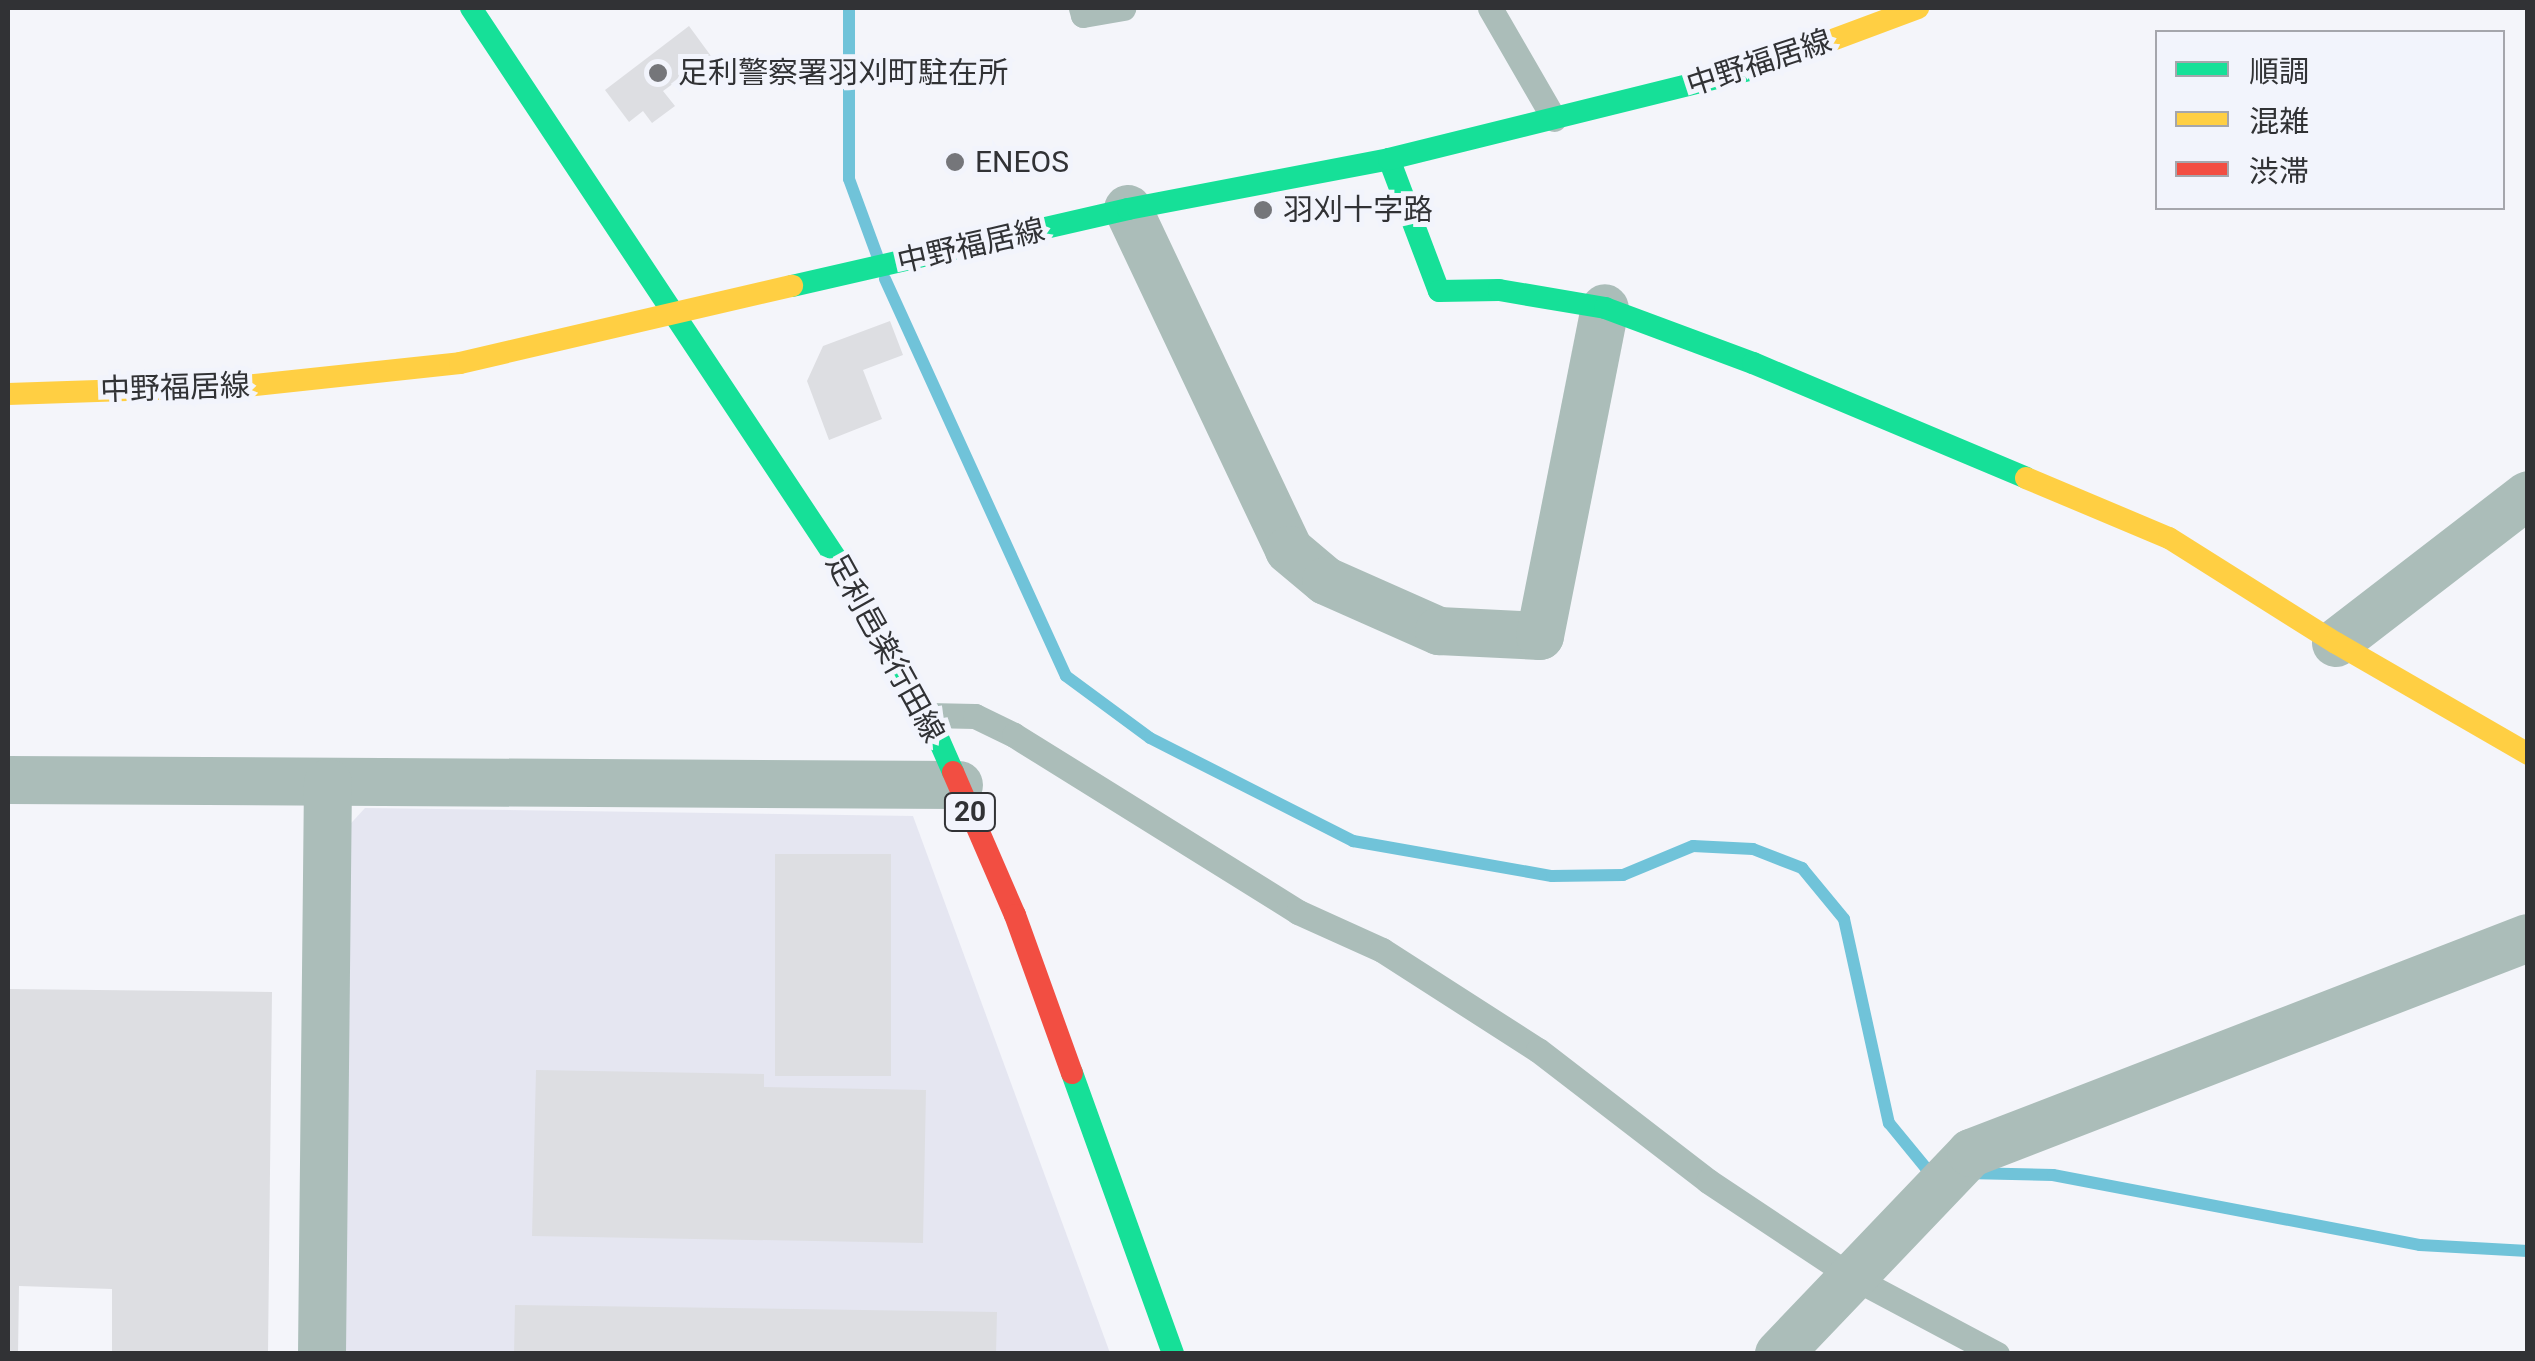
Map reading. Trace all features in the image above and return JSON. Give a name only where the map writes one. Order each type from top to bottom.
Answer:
[{"type":"main road","name":"足利邑楽行田線","points":[[471,8],[853,584],[928,715],[1015,915],[1173,1354]]},
{"type":"main road","name":"中野福居線","points":[[8,394],[355,377],[460,363],[1128,209],[1390,159],[1748,72],[1918,8]]},
{"type":"main road","points":[[1390,159],[1439,290],[1499,290],[1605,308],[1754,362],[2169,538],[2336,643],[2528,754]]},
{"type":"street","points":[[1128,209],[1289,550],[1326,581],[1438,631],[1540,636],[1605,308]]},
{"type":"street","points":[[2336,643],[2528,495]]},
{"type":"street","points":[[8,780],[959,786]]},
{"type":"street","points":[[322,1354],[328,782]]},
{"type":"street","points":[[1778,1354],[1971,1152],[2528,938]]},
{"type":"lane","points":[[1081,8],[1083,15],[1123,8]]},
{"type":"lane","points":[[1490,8],[1554,119]]},
{"type":"lane","points":[[928,715],[975,716],[1014,736],[1298,912],[1382,950],[1538,1050],[1708,1181],[1854,1278],[1997,1354]]},
{"type":"shaded area","points":[[365,808],[913,816],[1110,1353],[336,1354],[342,833]]},
{"type":"building","name":"足利警察署羽刈町駐在所","points":[[689,26],[711,56],[663,91],[675,106],[652,123],[643,111],[629,122],[605,90]]},
{"type":"building","points":[[890,321],[903,355],[863,370],[882,419],[829,440],[807,381],[823,346]]},
{"type":"building","points":[[775,854],[891,854],[891,1076],[775,1076]]},
{"type":"building","points":[[8,989],[272,992],[268,1354],[112,1354],[112,1289],[19,1286],[18,1354],[8,1354]]},
{"type":"building","points":[[536,1070],[764,1074],[764,1087],[926,1090],[923,1243],[532,1236]]},
{"type":"building","points":[[515,1305],[997,1312],[996,1354],[514,1354]]},
{"type":"waterway","points":[[849,8],[849,179],[877,255]]},
{"type":"waterway","points":[[885,279],[1066,676],[1150,738],[1353,841],[1552,876],[1623,875],[1693,846],[1753,849],[1802,868],[1844,919],[1889,1123],[1926,1168],[1938,1170]]},
{"type":"waterway","points":[[1967,1173],[2053,1175],[2420,1245],[2528,1251]]},
{"type":"traffic: fast","points":[[471,8],[853,584],[928,715],[953,772]]},
{"type":"traffic: fast","points":[[792,286],[1128,209],[1389,159],[1757,68]]},
{"type":"traffic: fast","points":[[1389,159],[1439,291],[1499,290],[1605,308],[1753,363],[2026,478]]},
{"type":"traffic: fast","points":[[1072,1073],[1173,1354]]},
{"type":"traffic: slow","points":[[1757,68],[1918,8]]},
{"type":"traffic: slow","points":[[8,394],[246,386],[460,363],[792,286]]},
{"type":"traffic: slow","points":[[2026,478],[2169,538],[2336,643],[2528,754]]},
{"type":"traffic: jam","points":[[953,772],[1015,915],[1072,1073]]},
{"type":"place","name":"足利警察署羽刈町駐在所","points":[[658,73]]},
{"type":"place","name":"ENEOS","points":[[955,162]]},
{"type":"place","name":"羽刈十字路","points":[[1263,210]]}]
